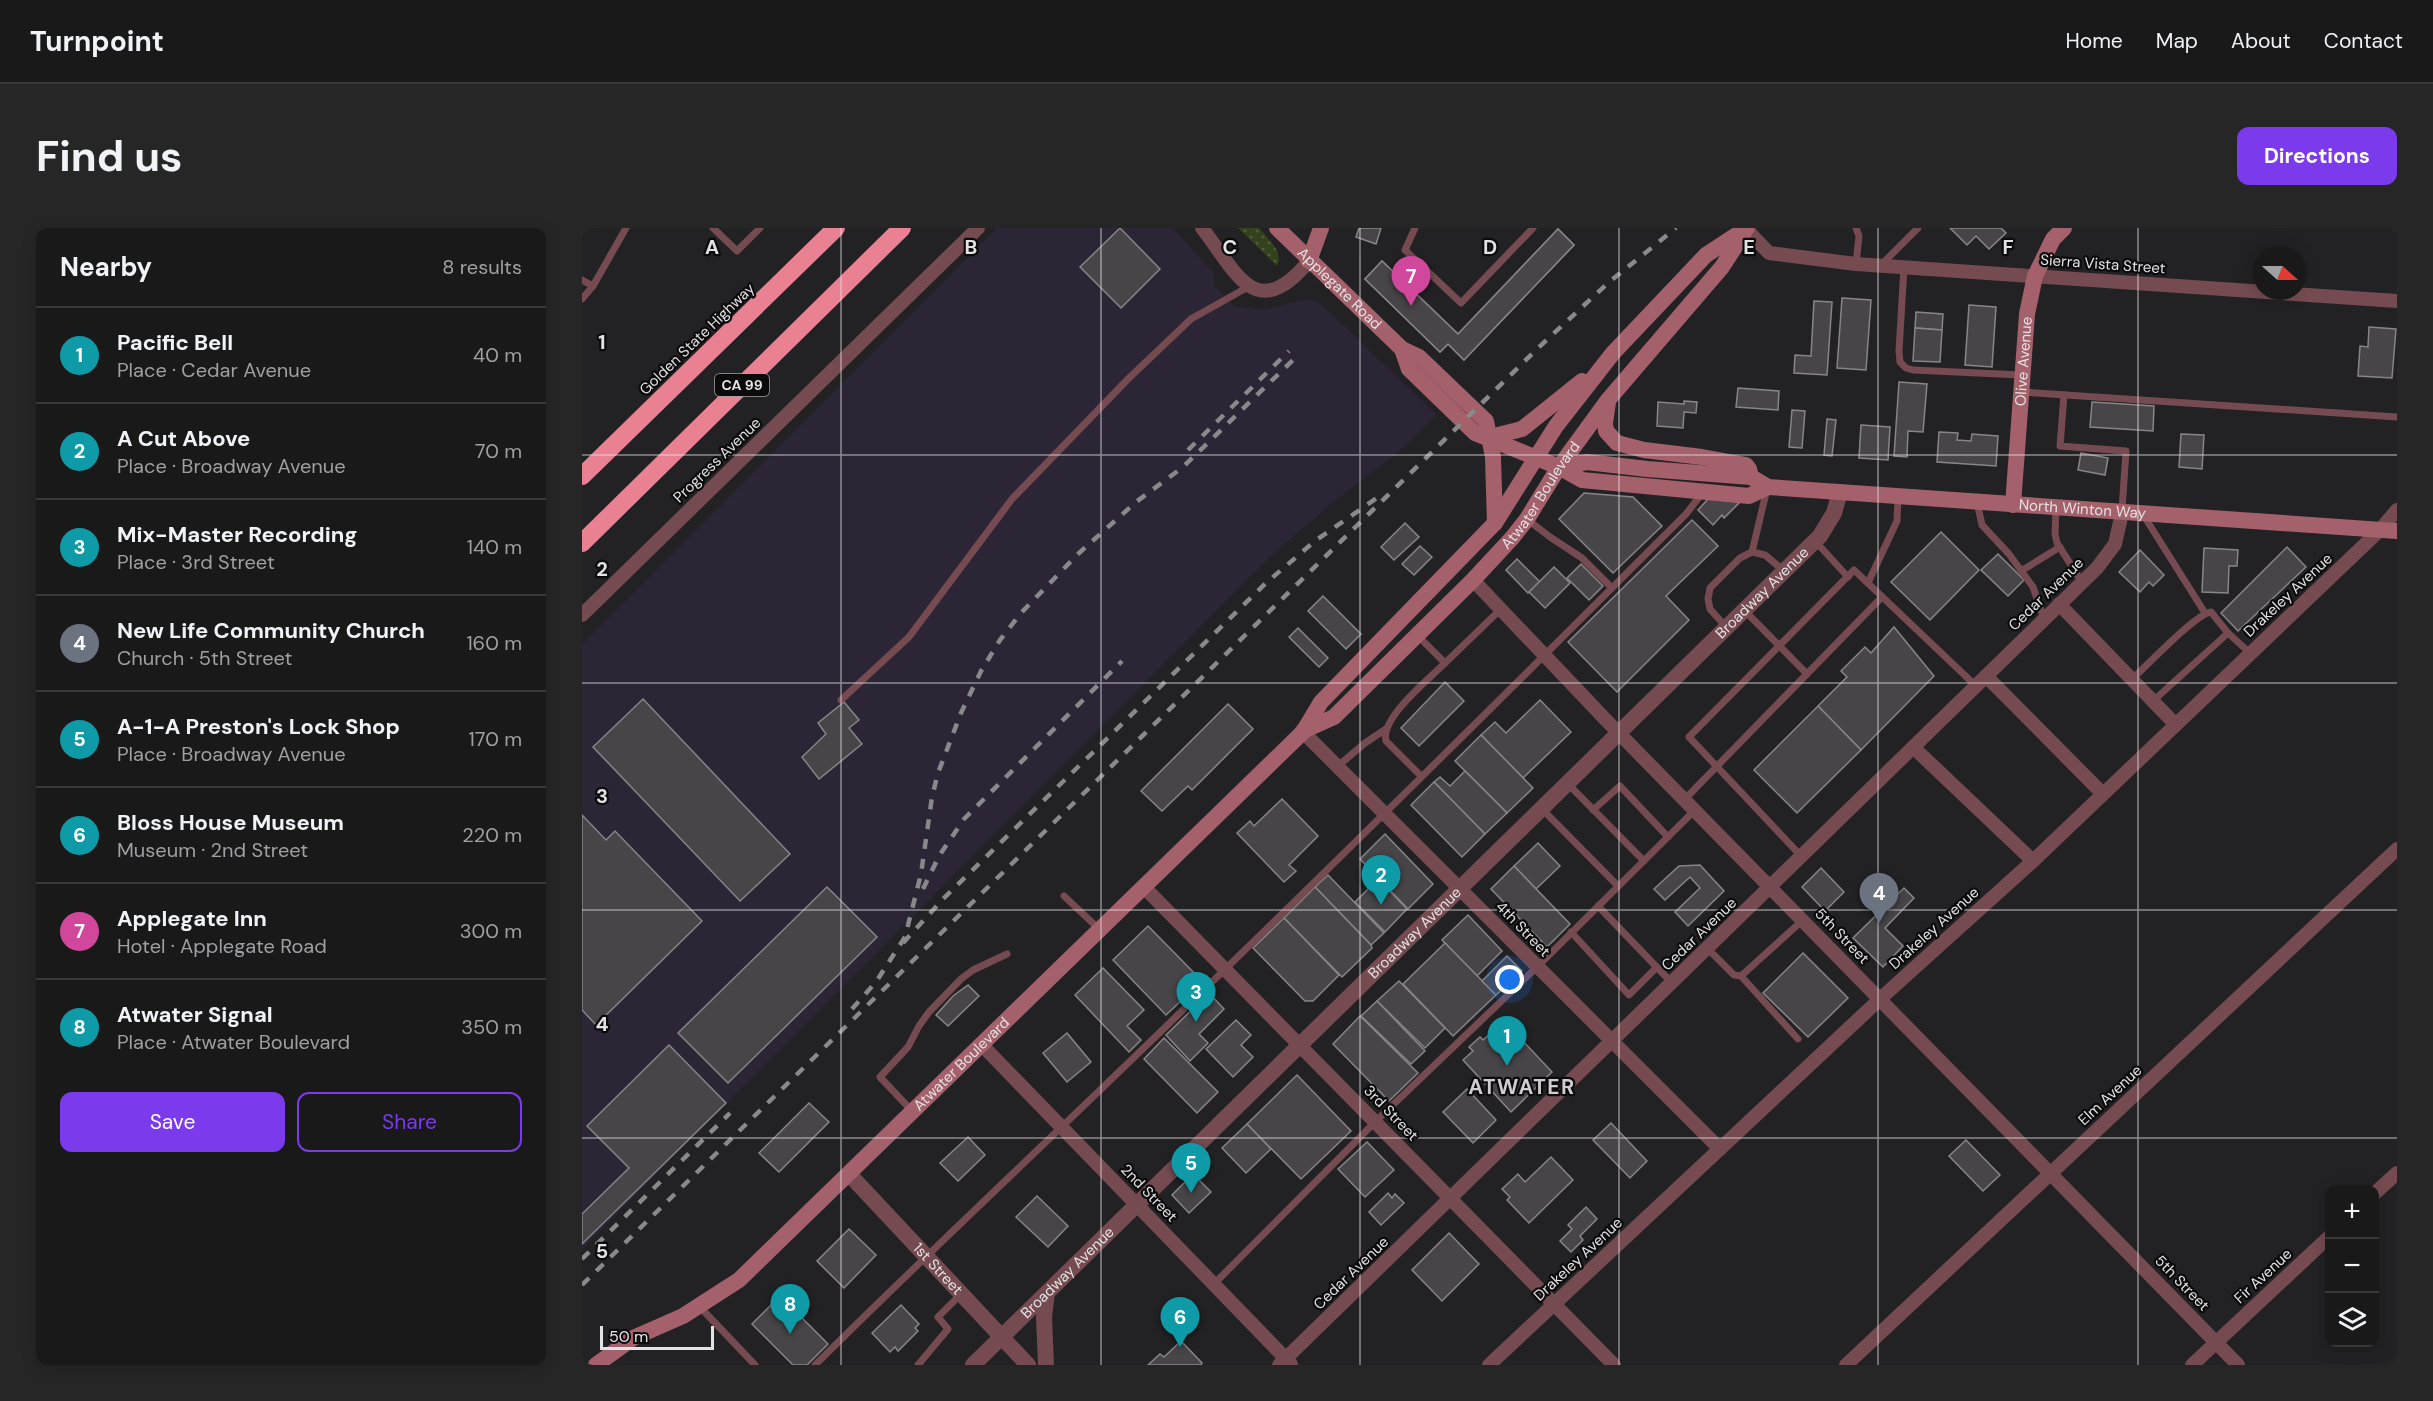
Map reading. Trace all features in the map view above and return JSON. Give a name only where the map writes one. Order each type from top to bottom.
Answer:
[{"type":"highway","name":"Golden State Highway","points":[[582,476],[836,228]]},
{"type":"highway","name":"CA 99","points":[[582,543],[902,228]]},
{"type":"main road","name":"Applegate Road","points":[[1277,228],[1402,349],[1410,369],[1475,433],[1490,437],[1534,459],[1559,467]]},
{"type":"main road","points":[[1309,261],[1321,228]]},
{"type":"main road","name":"Olive Avenue","points":[[2013,505],[2027,314],[2034,276],[2053,239],[2064,228]]},
{"type":"main road","name":"Atwater Boulevard","points":[[596,1365],[633,1338],[682,1316],[739,1280],[1303,732],[1321,702],[1495,523],[1534,459],[1604,364],[1652,310],[1706,255],[1747,229]]},
{"type":"main road","name":"Atwater Boulevard","points":[[1303,732],[1334,717],[1473,580],[1527,519],[1559,467],[1608,400],[1722,267],[1747,229]]},
{"type":"main road","points":[[1495,523],[1494,457],[1490,437],[1522,429],[1604,364]]},
{"type":"main road","points":[[1608,400],[1606,431],[1617,443],[1644,450],[1746,465],[1750,477]]},
{"type":"main road","name":"North Winton Way","points":[[1559,467],[1587,462],[1750,477],[1768,487],[2389,530]]},
{"type":"main road","name":"North Winton Way","points":[[1559,467],[1582,480],[1703,492],[1749,496],[1768,487]]},
{"type":"street","name":"Progress Avenue","points":[[582,615],[978,228]]},
{"type":"street","points":[[1202,228],[1248,287],[1262,291],[1276,290],[1294,280],[1309,261]]},
{"type":"street","name":"Sierra Vista Street","points":[[1747,229],[1769,253],[1856,264],[2397,301]]},
{"type":"street","name":"Broadway Avenue","points":[[973,1365],[1815,541],[1834,513],[1840,492]]},
{"type":"street","name":"Drakeley Avenue","points":[[1489,1365],[1880,999],[2032,861],[2250,653],[2389,530],[2397,510]]},
{"type":"street","name":"Cedar Avenue","points":[[1286,1363],[2097,568],[2115,544],[2121,513]]},
{"type":"street","name":"5th Street","points":[[1473,580],[1618,733],[2238,1365]]},
{"type":"street","points":[[2059,604],[2175,723]]},
{"type":"street","points":[[1981,681],[2102,793]]},
{"type":"street","name":"4th Street","points":[[1303,732],[1720,1149]]},
{"type":"street","points":[[1913,747],[2032,861]]},
{"type":"street","name":"Elm Avenue","points":[[1846,1365],[2397,849]]},
{"type":"street","name":"3rd Street","points":[[1143,886],[1614,1365]]},
{"type":"street","name":"2nd Street","points":[[981,1044],[1214,1284],[1286,1363]]},
{"type":"street","points":[[2379,1189],[2397,1173]]},
{"type":"street","name":"1st Street","points":[[849,1174],[1028,1365]]},
{"type":"street","name":"Fir Avenue","points":[[2192,1365],[2327,1239]]},
{"type":"street","points":[[1046,1365],[1044,1317],[1047,1293]]},
{"type":"lane","points":[[582,299],[593,286],[626,228]]},
{"type":"lane","points":[[713,228],[737,251],[760,228]]},
{"type":"lane","points":[[1415,228],[1405,250],[1461,303],[1533,228]]},
{"type":"lane","points":[[1856,228],[1859,236],[1856,264]]},
{"type":"lane","points":[[1881,265],[1918,228]]},
{"type":"lane","points":[[1904,267],[1899,351],[1900,362],[1906,368],[2023,384],[2064,394],[2397,417]]},
{"type":"lane","points":[[582,280],[593,286]]},
{"type":"lane","points":[[841,700],[909,637],[1012,499],[1128,379],[1191,319],[1248,287]]},
{"type":"lane","points":[[2064,394],[2060,446],[2126,451],[2121,513]]},
{"type":"lane","points":[[1752,552],[1768,487]]},
{"type":"lane","points":[[815,1365],[1385,813],[1686,514],[1703,492]]},
{"type":"lane","points":[[1868,583],[1897,521],[1898,496]]},
{"type":"lane","points":[[1977,502],[1982,525],[2033,587],[2044,619]]},
{"type":"lane","points":[[2056,508],[2055,534],[2060,547],[2082,582]]},
{"type":"lane","points":[[2143,514],[2205,613]]},
{"type":"lane","points":[[1527,519],[1582,558],[1612,588]]},
{"type":"lane","points":[[1815,541],[1848,577]]},
{"type":"lane","points":[[2021,571],[2060,547]]},
{"type":"lane","points":[[1726,627],[1710,609],[1708,599],[1710,588],[1740,558],[1752,552],[1765,555],[1784,571]]},
{"type":"lane","points":[[1802,857],[1689,737],[1854,570],[1882,597],[1981,681]]},
{"type":"lane","points":[[1684,800],[1882,597]]},
{"type":"lane","points":[[1421,776],[1386,741],[1386,729],[1392,716],[1501,609]]},
{"type":"lane","points":[[1744,610],[1807,674]]},
{"type":"lane","points":[[2132,679],[2205,613],[2211,612],[2228,633],[2250,653]]},
{"type":"lane","points":[[2153,701],[2228,633]]},
{"type":"lane","points":[[1417,634],[1445,663]]},
{"type":"lane","points":[[1338,766],[1386,729]]},
{"type":"lane","points":[[1567,783],[1644,861]]},
{"type":"lane","points":[[1593,810],[1620,786],[1668,837]]},
{"type":"lane","points":[[1541,808],[1618,886]]},
{"type":"lane","points":[[1214,1284],[1376,1121],[1695,810]]},
{"type":"lane","points":[[1064,896],[1099,929]]},
{"type":"lane","points":[[1598,906],[1672,983]]},
{"type":"lane","points":[[1741,976],[1803,920]]},
{"type":"lane","points":[[1571,932],[1629,995],[1657,967]]},
{"type":"lane","points":[[1708,949],[1734,975],[1741,976],[1798,1039]]},
{"type":"lane","points":[[913,1112],[880,1077],[908,1047],[929,1012],[961,980],[973,970],[1007,954]]},
{"type":"lane","points":[[918,1365],[948,1329],[938,1317],[961,1294]]},
{"type":"lane","points":[[699,1306],[755,1365]]},
{"type":"shaded area","points":[[997,228],[1173,228],[1214,273],[1214,285],[1234,306],[1264,310],[1306,299],[1320,303],[1436,414],[1396,454],[1327,507],[1267,560],[582,1249],[582,644]]},
{"type":"green space","points":[[1238,228],[1259,228],[1277,250],[1279,261],[1277,266]]},
{"type":"building","points":[[1120,228],[1160,269],[1121,308],[1080,267]]},
{"type":"building","points":[[1359,228],[1381,228],[1376,244],[1356,237]]},
{"type":"building","points":[[1950,228],[2001,228],[2006,233],[1989,249],[1976,236],[1967,245]]},
{"type":"building","points":[[1558,229],[1574,245],[1464,360],[1448,344],[1440,352],[1365,279],[1382,261],[1458,334]]},
{"type":"building","points":[[1558,229],[1574,245],[1464,360],[1448,344],[1440,352],[1365,279],[1382,261],[1458,334]]},
{"type":"building","points":[[1842,298],[1871,300],[1866,370],[1837,368]]},
{"type":"building","points":[[1814,301],[1832,302],[1827,375],[1794,373],[1795,355],[1811,356]]},
{"type":"building","points":[[1969,305],[1996,307],[1992,367],[1965,365]]},
{"type":"building","points":[[1916,312],[1943,314],[1942,330],[1915,328]]},
{"type":"building","points":[[2369,327],[2396,329],[2392,378],[2358,376],[2360,346],[2368,347]]},
{"type":"building","points":[[1915,328],[1942,330],[1940,362],[1913,361]]},
{"type":"building","points":[[1899,382],[1927,384],[1923,432],[1908,431],[1907,457],[1894,456]]},
{"type":"building","points":[[1738,388],[1779,391],[1778,410],[1736,407]]},
{"type":"building","points":[[1684,401],[1697,402],[1696,413],[1684,412],[1683,428],[1657,426],[1658,402],[1684,404]]},
{"type":"building","points":[[2092,402],[2154,406],[2153,431],[2090,427]]},
{"type":"building","points":[[1792,410],[1805,411],[1802,448],[1789,447]]},
{"type":"building","points":[[1827,419],[1836,420],[1832,456],[1824,455]]},
{"type":"building","points":[[1861,425],[1890,427],[1888,460],[1859,458]]},
{"type":"building","points":[[1939,432],[1958,433],[1957,440],[1971,441],[1972,434],[1998,436],[1996,466],[1937,462]]},
{"type":"building","points":[[2181,434],[2204,435],[2202,469],[2179,467]]},
{"type":"building","points":[[2081,453],[2108,458],[2105,475],[2078,470]]},
{"type":"building","points":[[1584,493],[1633,497],[1662,526],[1613,573],[1559,519]]},
{"type":"building","points":[[1708,499],[1740,502],[1724,518],[1722,515],[1713,525],[1698,510]]},
{"type":"building","points":[[1692,520],[1718,546],[1666,596],[1689,620],[1617,692],[1568,642]]},
{"type":"building","points":[[1405,523],[1419,537],[1394,560],[1381,547]]},
{"type":"building","points":[[1941,532],[1979,570],[1930,620],[1891,582]]},
{"type":"building","points":[[1420,546],[1432,557],[1414,575],[1402,564]]},
{"type":"building","points":[[2287,547],[2306,567],[2238,631],[2221,613]]},
{"type":"building","points":[[2204,548],[2238,550],[2237,566],[2229,566],[2228,593],[2202,592]]},
{"type":"building","points":[[2140,550],[2164,575],[2153,586],[2149,582],[2140,592],[2119,572]]},
{"type":"building","points":[[1998,554],[2024,580],[2008,596],[1981,570]]},
{"type":"building","points":[[1517,559],[1540,582],[1528,593],[1506,570]]},
{"type":"building","points":[[1581,564],[1603,586],[1589,600],[1567,578]]},
{"type":"building","points":[[1554,567],[1570,583],[1545,608],[1529,592]]},
{"type":"building","points":[[1323,596],[1361,634],[1346,649],[1308,611]]},
{"type":"building","points":[[1894,627],[1934,676],[1861,750],[1818,706],[1847,677],[1841,671],[1865,647],[1871,653]]},
{"type":"building","points":[[1298,628],[1328,658],[1319,667],[1289,637]]},
{"type":"building","points":[[1445,682],[1464,701],[1419,746],[1401,728]]},
{"type":"building","points":[[643,699],[790,854],[740,901],[593,747]]},
{"type":"building","points":[[1540,700],[1571,732],[1523,778],[1481,735],[1495,722],[1506,733]]},
{"type":"building","points":[[844,702],[859,720],[849,728],[862,744],[819,779],[802,757],[826,734],[818,723]]},
{"type":"building","points":[[1228,704],[1253,729],[1192,790],[1188,786],[1162,811],[1141,791]]},
{"type":"building","points":[[1818,706],[1861,750],[1797,813],[1754,770]]},
{"type":"building","points":[[1481,735],[1533,788],[1507,813],[1455,761]]},
{"type":"building","points":[[1465,771],[1507,813],[1485,834],[1434,782],[1440,777],[1450,786]]},
{"type":"building","points":[[1434,782],[1485,834],[1462,857],[1411,805]]},
{"type":"building","points":[[1282,799],[1318,836],[1289,865],[1296,871],[1284,882],[1237,833],[1250,821],[1254,826]]},
{"type":"building","points":[[582,815],[606,840],[615,831],[702,921],[596,1025],[582,1010]]},
{"type":"building","points":[[1385,834],[1433,884],[1408,909],[1360,859]]},
{"type":"building","points":[[1538,843],[1560,866],[1536,889],[1514,866]]},
{"type":"building","points":[[1700,865],[1724,891],[1688,926],[1675,912],[1700,888],[1690,877],[1665,900],[1654,889],[1679,866]]},
{"type":"building","points":[[1514,866],[1570,924],[1547,947],[1491,889]]},
{"type":"building","points":[[1821,868],[1844,892],[1825,911],[1802,887]]},
{"type":"building","points":[[1328,875],[1384,933],[1371,945],[1315,887]]},
{"type":"building","points":[[1378,879],[1407,909],[1385,932],[1355,902]]},
{"type":"building","points":[[827,887],[877,937],[728,1083],[678,1033]]},
{"type":"building","points":[[1315,887],[1372,948],[1342,977],[1284,918]]},
{"type":"building","points":[[1904,888],[1914,898],[1885,928],[1903,946],[1883,967],[1853,938]]},
{"type":"building","points":[[1468,915],[1502,951],[1477,976],[1442,940]]},
{"type":"building","points":[[1284,918],[1339,975],[1313,1001],[1305,1001],[1253,948]]},
{"type":"building","points":[[1148,926],[1202,981],[1166,1015],[1113,960]]},
{"type":"building","points":[[1445,943],[1496,995],[1453,1036],[1403,984]]},
{"type":"building","points":[[1803,953],[1848,998],[1808,1037],[1763,993]]},
{"type":"building","points":[[1507,956],[1522,971],[1496,995],[1482,981]]},
{"type":"building","points":[[1103,968],[1144,1010],[1127,1026],[1141,1040],[1129,1052],[1075,995]]},
{"type":"building","points":[[1399,981],[1445,1028],[1425,1048],[1377,1001]]},
{"type":"building","points":[[968,985],[979,996],[948,1026],[936,1015],[953,996]]},
{"type":"building","points":[[1209,993],[1224,1009],[1199,1034],[1208,1043],[1190,1061],[1166,1035]]},
{"type":"building","points":[[1377,1001],[1425,1051],[1411,1064],[1361,1016]]},
{"type":"building","points":[[1360,1016],[1418,1073],[1389,1101],[1333,1044]]},
{"type":"building","points":[[1236,1020],[1251,1035],[1241,1045],[1253,1057],[1233,1077],[1206,1049]]},
{"type":"building","points":[[1504,1021],[1552,1072],[1511,1112],[1463,1060],[1473,1051],[1469,1047],[1480,1037],[1483,1040]]},
{"type":"building","points":[[1067,1033],[1091,1062],[1067,1082],[1043,1053]]},
{"type":"building","points":[[1164,1038],[1218,1092],[1197,1113],[1144,1059]]},
{"type":"building","points":[[669,1045],[726,1103],[582,1244],[582,1214],[629,1168],[587,1126]]},
{"type":"building","points":[[1297,1075],[1351,1131],[1301,1179],[1247,1124]]},
{"type":"building","points":[[1467,1089],[1496,1120],[1473,1143],[1443,1112]]},
{"type":"building","points":[[809,1103],[829,1122],[779,1172],[759,1153]]},
{"type":"building","points":[[1611,1123],[1647,1161],[1630,1178],[1593,1140]]},
{"type":"building","points":[[1247,1124],[1271,1149],[1246,1173],[1222,1148]]},
{"type":"building","points":[[968,1137],[985,1155],[958,1181],[940,1163]]},
{"type":"building","points":[[1966,1140],[2000,1175],[1983,1191],[1949,1156]]},
{"type":"building","points":[[1367,1142],[1394,1170],[1365,1197],[1338,1169]]},
{"type":"building","points":[[1551,1157],[1573,1180],[1529,1223],[1507,1200],[1510,1197],[1502,1189],[1518,1174],[1525,1182]]},
{"type":"building","points":[[1193,1174],[1211,1192],[1189,1213],[1172,1195]]},
{"type":"building","points":[[1388,1193],[1392,1198],[1395,1194],[1404,1203],[1381,1225],[1369,1212]]},
{"type":"building","points":[[1037,1196],[1068,1226],[1048,1247],[1016,1217]]},
{"type":"building","points":[[1586,1207],[1597,1219],[1580,1236],[1583,1240],[1571,1252],[1560,1241],[1572,1229],[1568,1225]]},
{"type":"building","points":[[849,1229],[876,1255],[844,1288],[817,1261]]},
{"type":"building","points":[[1449,1233],[1479,1264],[1442,1301],[1412,1270]]},
{"type":"building","points":[[780,1296],[828,1344],[807,1365],[793,1365],[752,1324]]},
{"type":"building","points":[[901,1305],[919,1324],[915,1328],[918,1331],[898,1351],[895,1347],[890,1352],[872,1333]]},
{"type":"building","points":[[1181,1341],[1202,1363],[1201,1365],[1148,1365],[1160,1354],[1164,1357]]},
{"type":"railway","points":[[582,1285],[1538,348],[1608,283],[1676,228]]},
{"type":"railway","points":[[1188,450],[1289,351]]},
{"type":"railway","points":[[852,1009],[876,982],[905,937],[921,874],[932,797],[938,773],[961,713],[981,671],[1000,640],[1021,613],[1078,554],[1136,502],[1183,467],[1296,357]]},
{"type":"railway","points":[[903,943],[943,899],[1266,583],[1315,541],[1384,493]]},
{"type":"railway","points":[[923,889],[939,856],[964,819],[1122,661]]},
{"type":"railway","points":[[582,1259],[730,1113]]},
{"type":"place","name":"Applegate Inn","points":[[1411,306]]},
{"type":"place","name":"A Cut Above","points":[[1381,905]]},
{"type":"place","name":"New Life Community Church","points":[[1879,923]]},
{"type":"place","name":"Mix-Master Recording","points":[[1196,1022]]},
{"type":"place","name":"Pacific Bell","points":[[1507,1066]]},
{"type":"place","name":"A-1-A Preston's Lock Shop","points":[[1191,1193]]},
{"type":"place","name":"Atwater Signal","points":[[790,1334]]},
{"type":"place","name":"Bloss House Museum","points":[[1180,1347]]},
{"type":"district","name":"ATWATER","points":[[1522,1087]]}]
